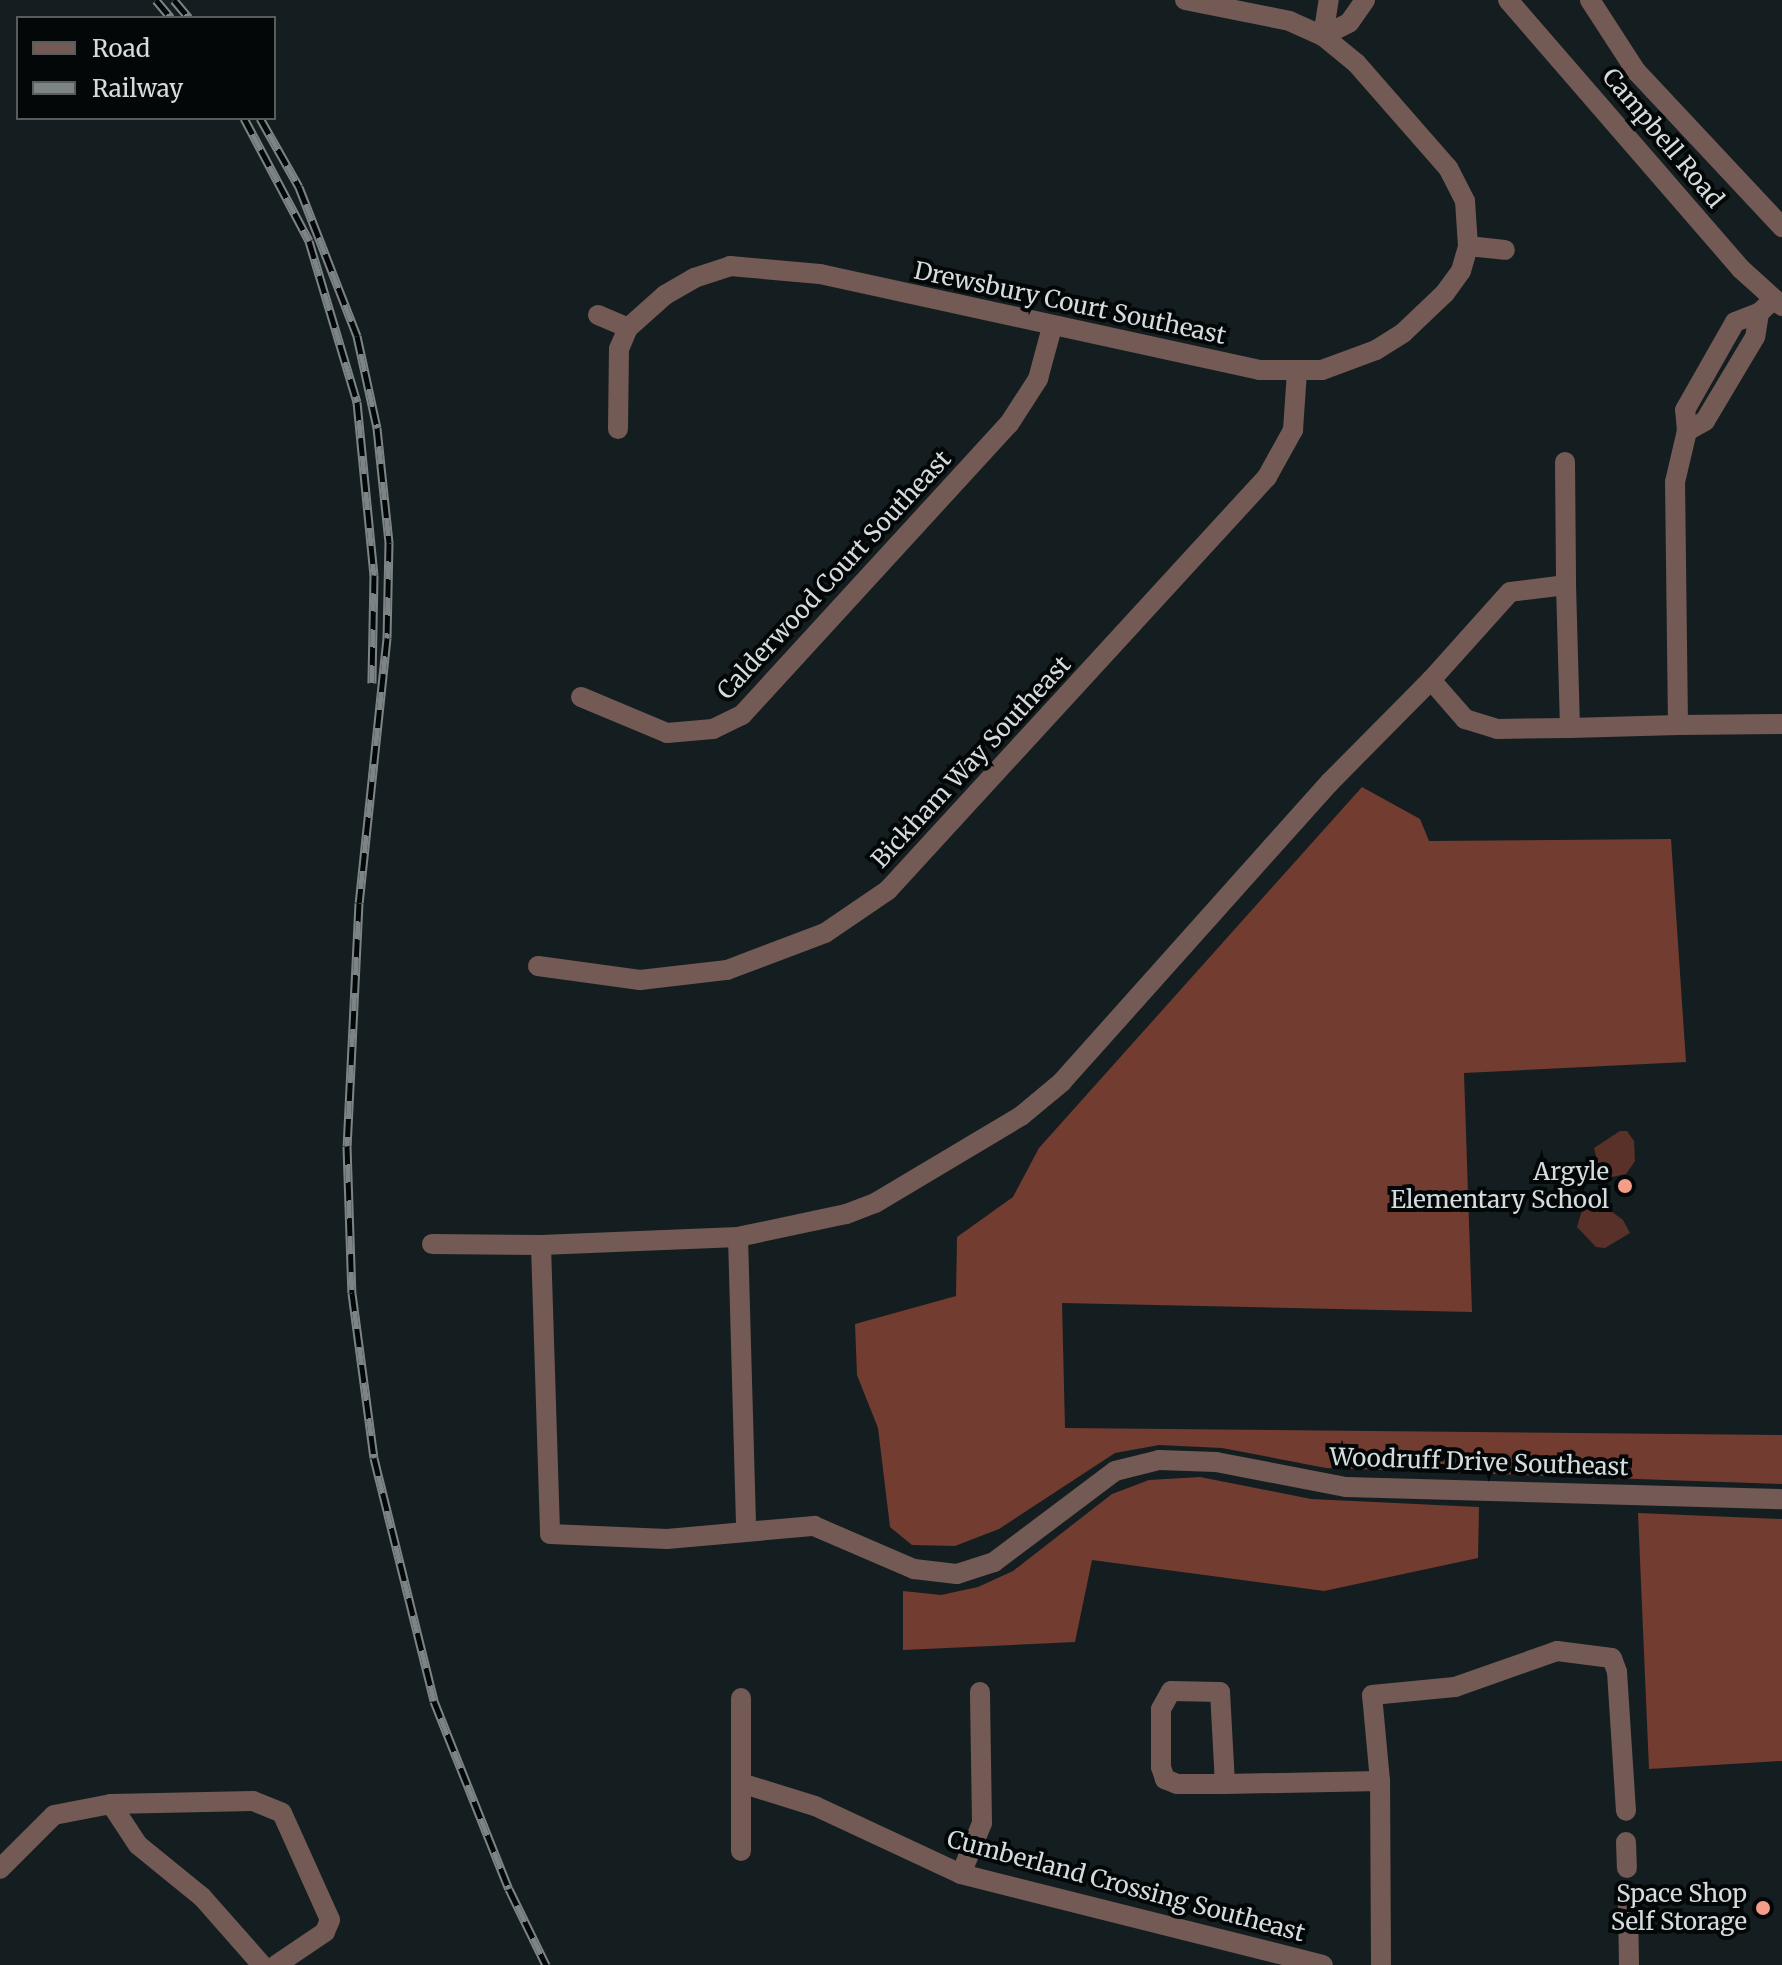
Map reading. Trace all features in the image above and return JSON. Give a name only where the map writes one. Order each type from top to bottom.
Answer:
[{"type":"street","name":"Drewsbury Court Southeast","points":[[628,328],[644,309],[694,278],[730,266],[759,265],[1259,370],[1297,371],[1344,364],[1403,333],[1453,282],[1468,246],[1465,201],[1448,168],[1356,63],[1323,36],[1290,21],[1185,0]]},
{"type":"street","points":[[1323,36],[1329,0]]},
{"type":"street","points":[[1323,36],[1349,23],[1365,0]]},
{"type":"street","name":"Campbell Road","points":[[1508,0],[1771,306]]},
{"type":"street","points":[[1590,0],[1636,71],[1782,227]]},
{"type":"street","points":[[1468,246],[1505,250]]},
{"type":"street","points":[[1678,725],[1675,482],[1687,431],[1685,410],[1735,322],[1771,306]]},
{"type":"street","points":[[598,315],[628,328],[617,363],[618,429]]},
{"type":"street","name":"Calderwood Court Southeast","points":[[581,697],[667,733],[713,729],[742,715],[1009,424],[1038,379],[1052,327]]},
{"type":"street","name":"Bickham Way Southeast","points":[[538,966],[640,980],[727,970],[825,933],[888,890],[1267,477],[1293,430],[1297,371]]},
{"type":"street","points":[[1565,462],[1570,728]]},
{"type":"street","points":[[432,1244],[541,1245],[738,1237],[875,1203],[1042,1100],[1330,782],[1431,680],[1510,592],[1566,585]]},
{"type":"street","points":[[1431,680],[1465,719],[1497,729],[1782,724]]},
{"type":"street","points":[[738,1237],[746,1529]]},
{"type":"street","name":"Woodruff Drive Southeast","points":[[541,1245],[550,1534],[667,1539],[746,1529],[814,1526],[914,1569],[957,1574],[994,1562],[1115,1471],[1159,1460],[1216,1462],[1346,1487],[1782,1499]]},
{"type":"street","points":[[1381,1965],[1380,1781],[1372,1695],[1455,1687],[1557,1651],[1595,1653],[1612,1658],[1617,1672],[1626,1811]]},
{"type":"street","points":[[1225,1784],[1220,1692],[1171,1691],[1161,1709],[1165,1779],[1177,1784],[1225,1784],[1380,1781]]},
{"type":"street","points":[[961,1874],[982,1823],[980,1692]]},
{"type":"street","points":[[741,1698],[741,1851]]},
{"type":"street","name":"Cumberland Crossing Southeast","points":[[741,1783],[815,1806],[961,1874],[1323,1965]]},
{"type":"street","points":[[0,1869],[54,1815],[111,1804],[253,1801],[282,1813],[330,1920],[325,1932],[276,1965]]},
{"type":"street","points":[[111,1804],[138,1845],[202,1897],[262,1965]]},
{"type":"street","points":[[1626,1842],[1627,1868]]},
{"type":"street","points":[[1628,1902],[1629,1965]]},
{"type":"shaded area","points":[[1362,787],[1420,819],[1429,841],[1671,839],[1686,1062],[1464,1073],[1472,1312],[1062,1303],[1065,1428],[1782,1435],[1782,1484],[1326,1468],[1222,1448],[1159,1445],[1115,1453],[999,1529],[955,1546],[912,1545],[890,1527],[878,1428],[857,1375],[855,1324],[956,1296],[957,1237],[1013,1197],[1039,1148]]},
{"type":"shaded area","points":[[1620,1131],[1627,1131],[1634,1141],[1635,1161],[1626,1174],[1602,1179],[1594,1148]]},
{"type":"shaded area","points":[[1599,1202],[1623,1220],[1630,1233],[1605,1248],[1596,1247],[1577,1227],[1582,1210]]},
{"type":"shaded area","points":[[1200,1477],[1311,1499],[1479,1507],[1478,1558],[1324,1591],[1092,1560],[1075,1642],[903,1650],[903,1591],[941,1595],[978,1587],[1013,1571],[1112,1494],[1149,1480]]},
{"type":"shaded area","points":[[1638,1513],[1782,1519],[1782,1761],[1649,1769]]},
{"type":"railway","points":[[156,0],[169,16]]},
{"type":"railway","points":[[174,0],[187,16]]},
{"type":"railway","points":[[245,120],[309,241],[357,402],[374,575],[372,683]]},
{"type":"railway","points":[[261,120],[299,187],[357,336],[377,428],[389,543],[387,638],[359,903],[347,1146],[352,1293],[374,1458],[434,1701],[509,1889],[546,1965]]},
{"type":"place","name":"Argyle Elementary School","points":[[1625,1186]]},
{"type":"place","name":"Space Shop Self Storage","points":[[1763,1908]]}]
